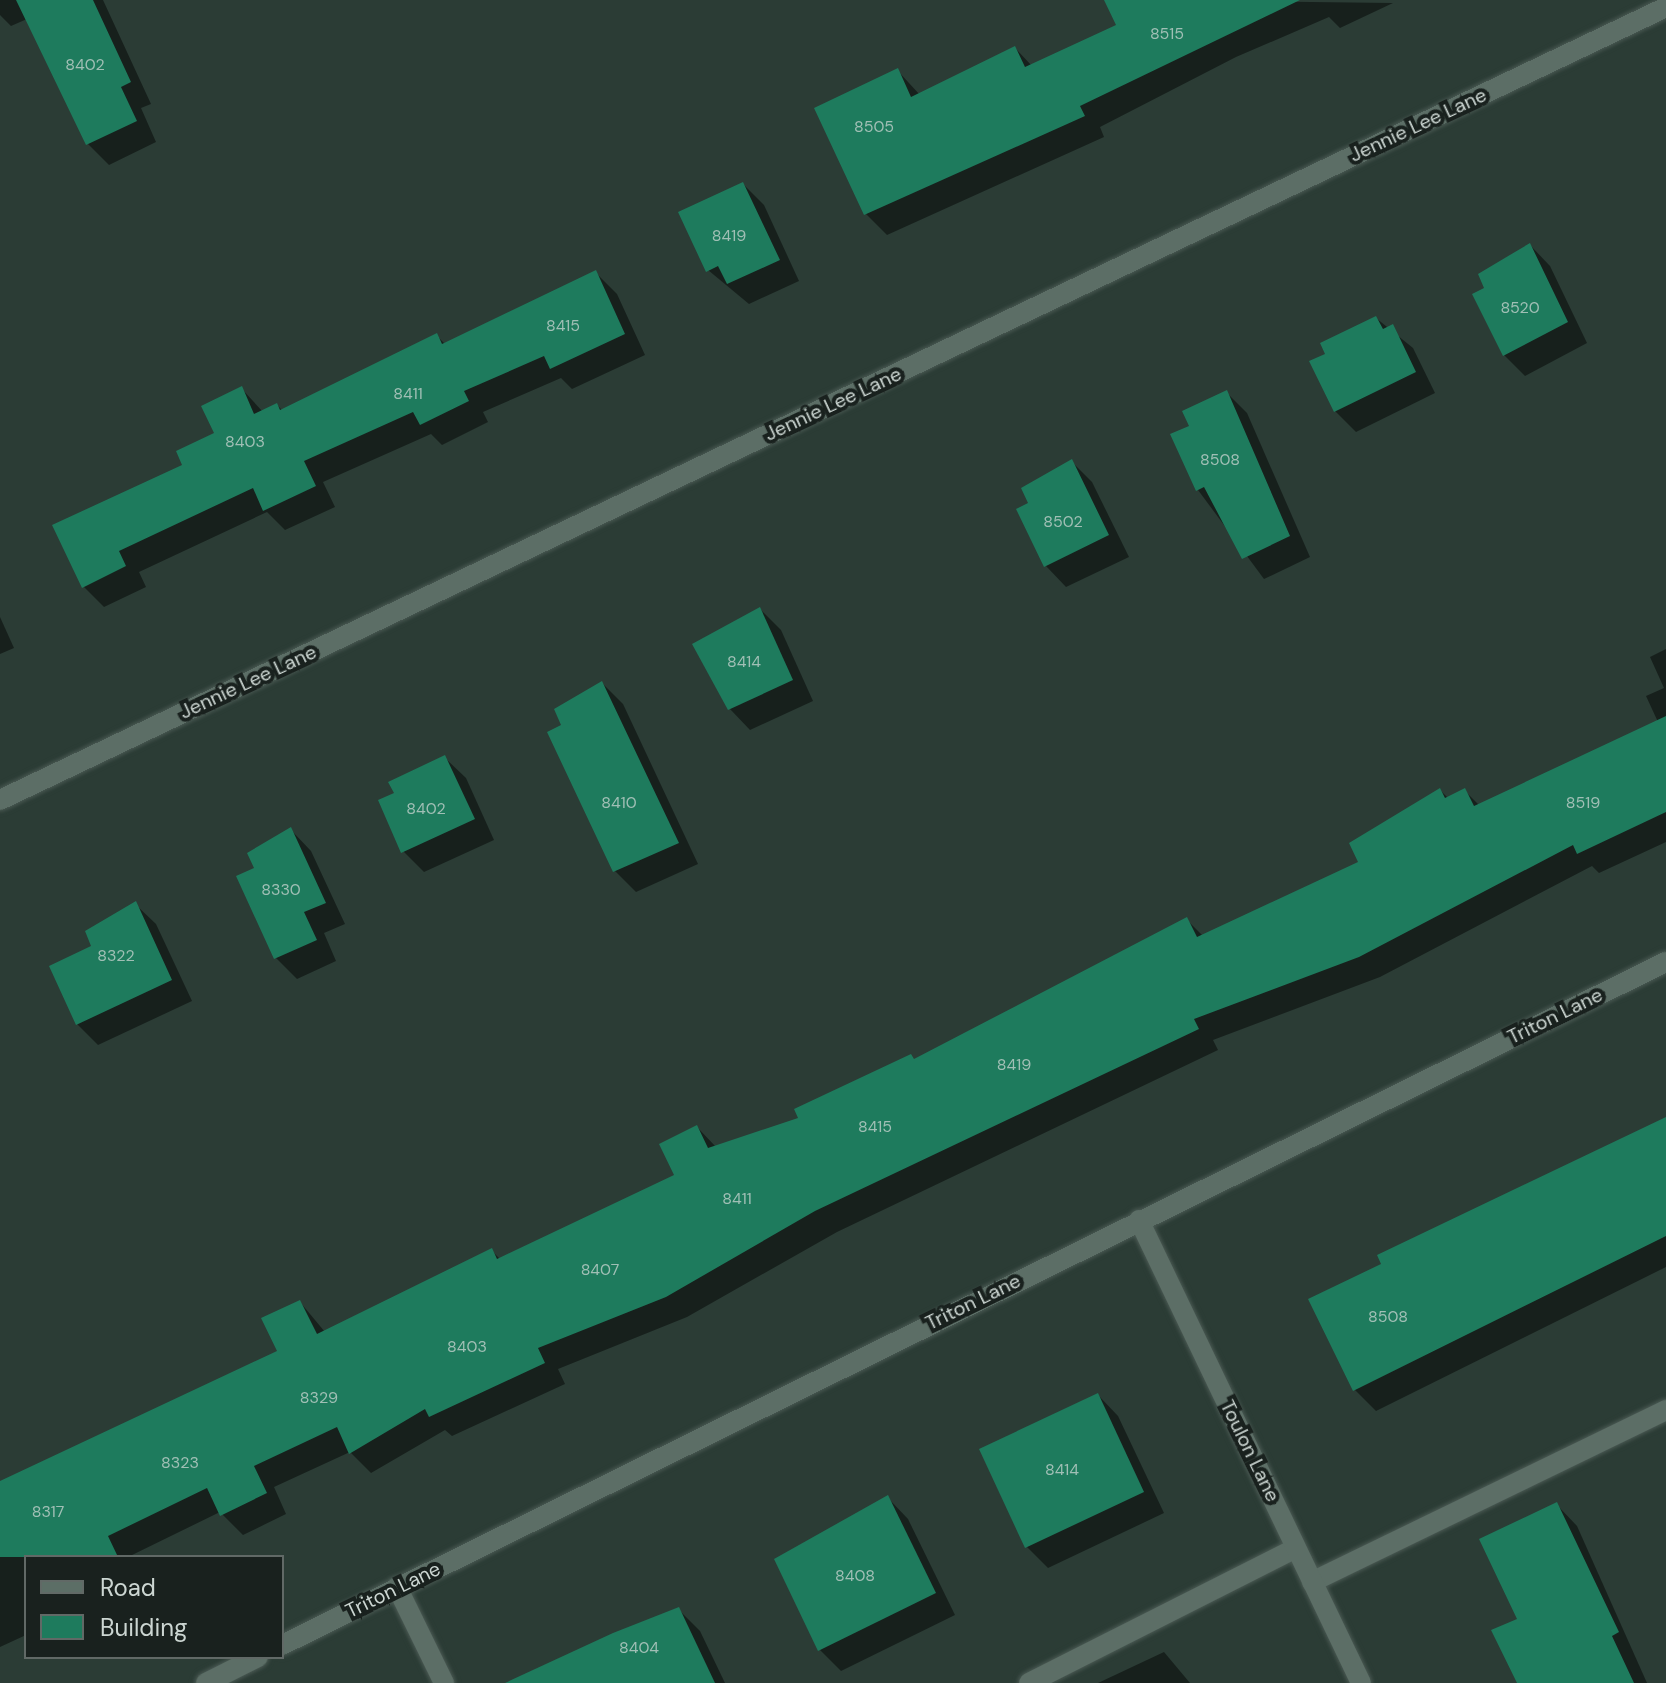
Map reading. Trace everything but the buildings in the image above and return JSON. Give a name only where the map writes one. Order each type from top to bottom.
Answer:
[{"type":"street","name":"Jennie Lee Lane","points":[[0,800],[1666,7]]},
{"type":"street","name":"Triton Lane","points":[[284,1644],[1666,962]]},
{"type":"street","name":"Toulon Lane","points":[[1139,1220],[1361,1683]]},
{"type":"street","points":[[1312,1582],[1666,1410]]},
{"type":"street","points":[[1029,1683],[1296,1548]]},
{"type":"street","points":[[397,1587],[444,1683]]},
{"type":"street","points":[[206,1683],[254,1659]]}]
